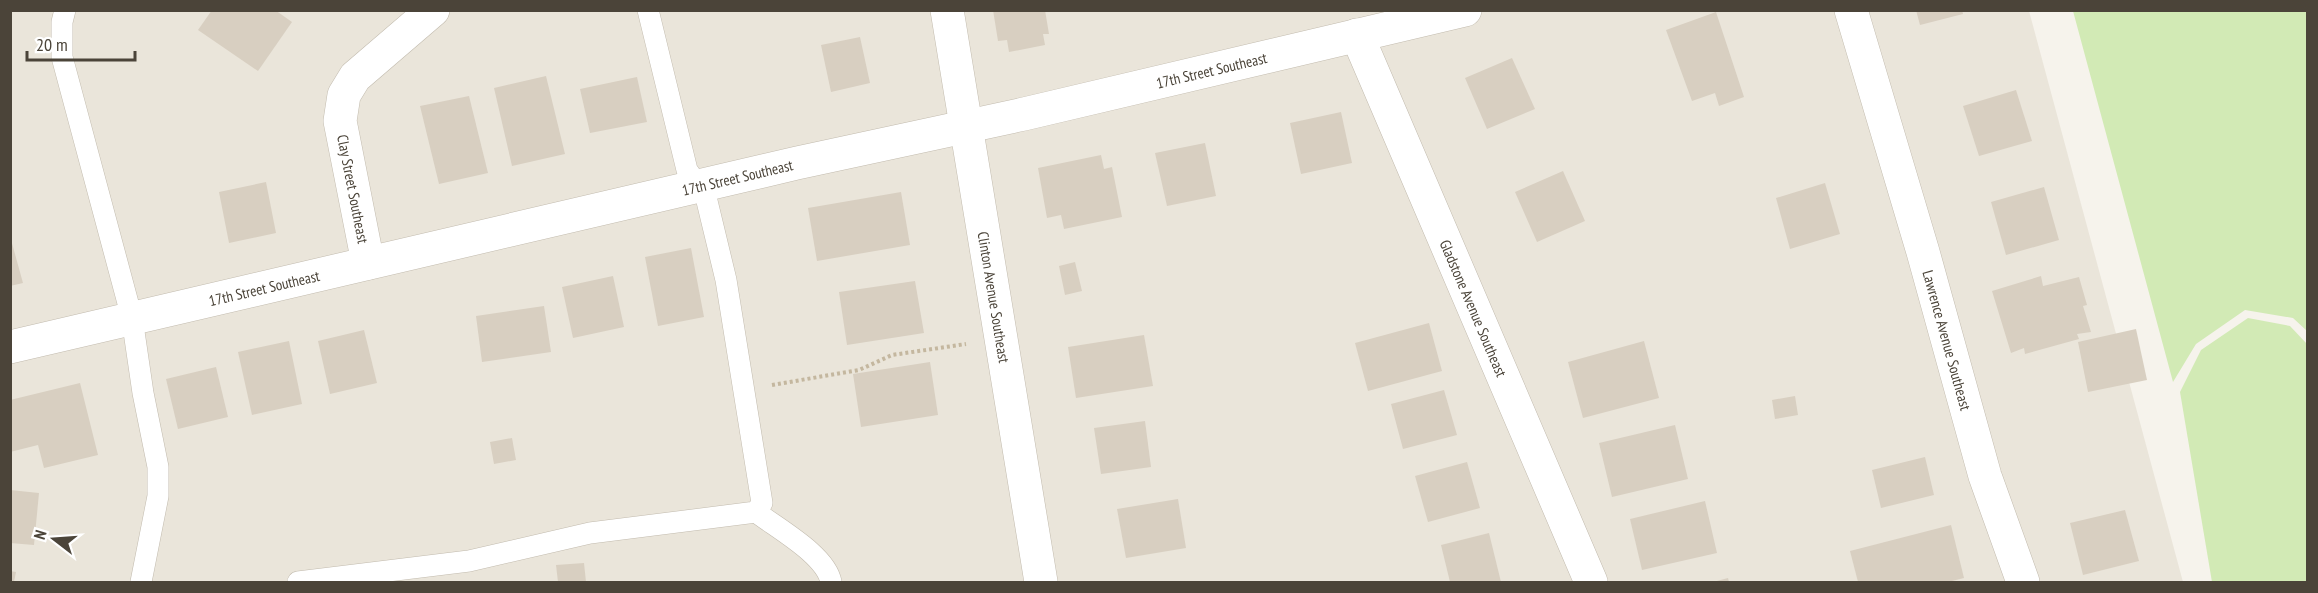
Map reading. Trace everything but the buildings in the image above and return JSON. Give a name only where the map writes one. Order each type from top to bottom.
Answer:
[{"type":"street","name":"Clay Street Southeast","points":[[368,263],[340,121],[344,95],[355,76],[433,10]]},
{"type":"street","name":"Clinton Avenue Southeast","points":[[946,10],[1041,582]]},
{"type":"street","name":"17th Street Southeast","points":[[10,347],[1465,10]]},
{"type":"street","name":"Lawrence Avenue Southeast","points":[[1851,10],[1923,252],[1985,476],[2023,582]]},
{"type":"street","name":"Gladstone Avenue Southeast","points":[[1357,35],[1591,582]]},
{"type":"lane","points":[[65,10],[62,22],[62,57],[132,318],[143,393],[158,466],[158,496],[141,582]]},
{"type":"lane","points":[[648,10],[687,170],[706,197],[726,280],[762,503],[756,512]]},
{"type":"lane","points":[[298,582],[469,561],[590,533],[756,512],[821,561],[831,582]]},
{"type":"path","points":[[745,390],[859,370],[892,355],[1002,338]]},
{"type":"shaded area","points":[[10,11],[2029,11],[2183,582],[11,582]]},
{"type":"green space","points":[[2073,11],[2307,11],[2307,331],[2293,318],[2245,310],[2196,344],[2173,382]]},
{"type":"green space","points":[[2248,318],[2290,326],[2307,344],[2307,582],[2212,582],[2180,392],[2201,350]]}]
